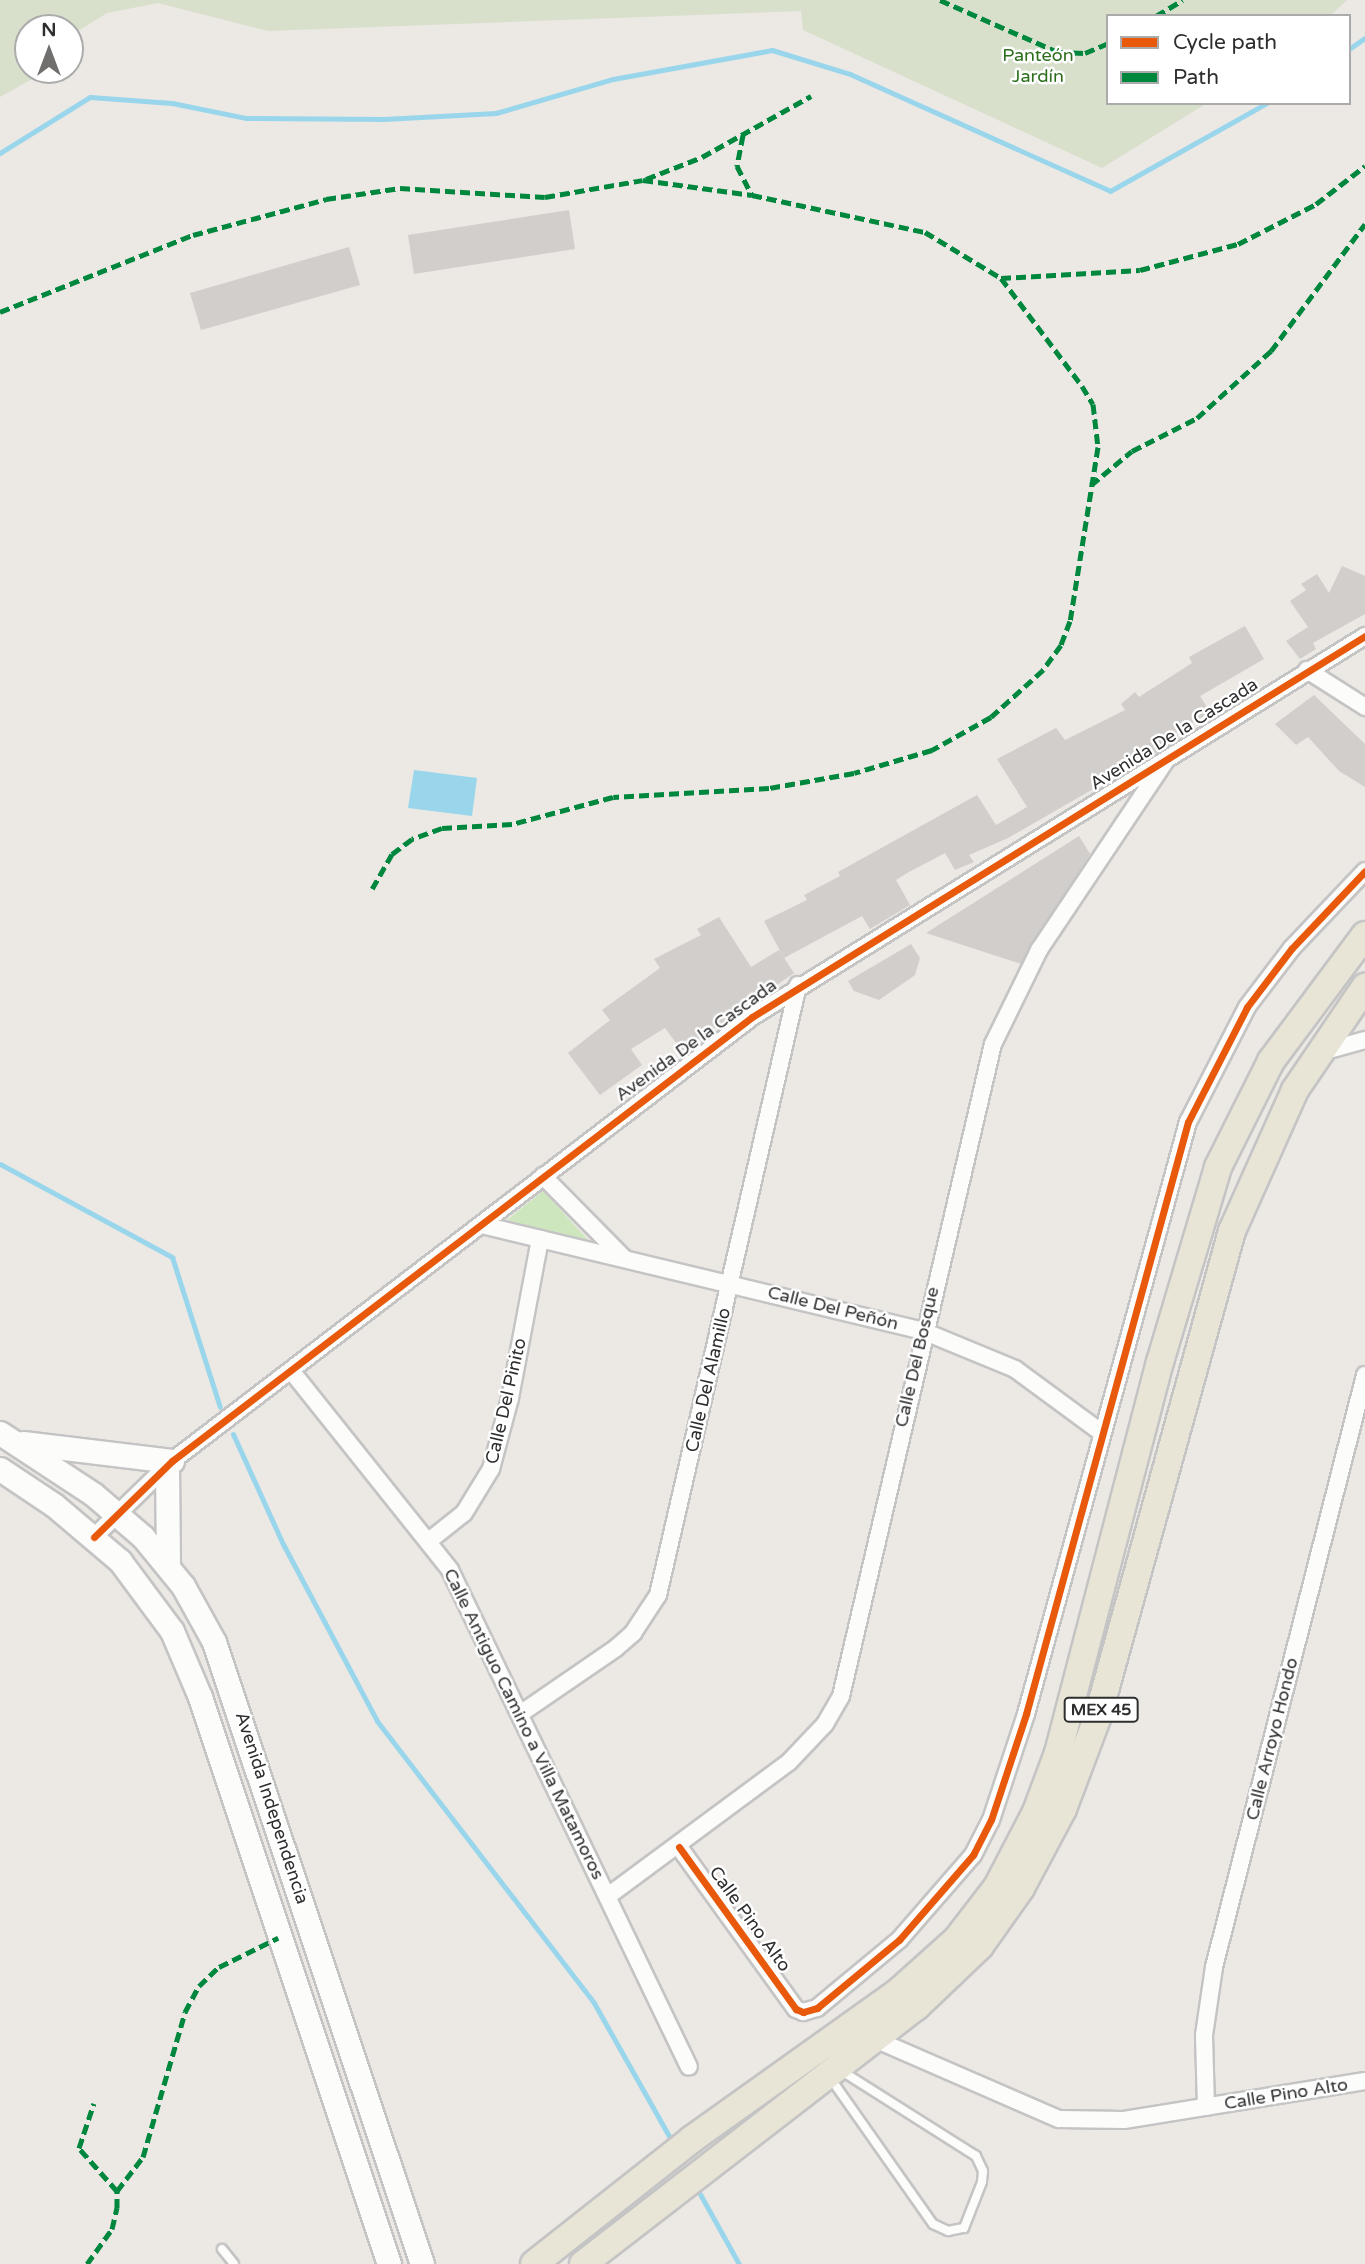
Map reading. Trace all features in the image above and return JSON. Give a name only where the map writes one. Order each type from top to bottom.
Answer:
[{"type":"main road","name":"MEX 45","points":[[534,2264],[692,2138],[848,2029],[957,1939],[997,1886],[1036,1812],[1058,1753],[1160,1362],[1218,1167],[1271,1061],[1365,935]]},
{"type":"main road","name":"MEX 45","points":[[583,2264],[876,2039],[981,1946],[1021,1888],[1063,1809],[1114,1669],[1171,1442],[1232,1231],[1275,1130],[1317,1054],[1365,987]]},
{"type":"main road","points":[[8,1438],[170,1464],[167,1565]]},
{"type":"main road","name":"Avenida Independencia","points":[[8,1438],[117,1514],[167,1565],[199,1612],[227,1672],[422,2264]]},
{"type":"main road","name":"Avenida Independencia","points":[[0,1469],[94,1537],[156,1604],[186,1661],[389,2264]]},
{"type":"street","name":"Avenida De la Cascada","points":[[94,1537],[170,1464],[293,1373],[543,1176],[798,985],[1365,636]]},
{"type":"street","points":[[1307,670],[1365,707]]},
{"type":"street","name":"Calle Del Bosque","points":[[608,1896],[679,1847],[811,1742],[841,1696],[983,1076],[1002,1024],[1039,950],[1167,758]]},
{"type":"street","points":[[1102,1433],[1174,1164],[1204,1086],[1268,978],[1365,871]]},
{"type":"street","name":"Calle Del Alamillo","points":[[520,1714],[625,1640],[658,1595],[798,985]]},
{"type":"street","points":[[1317,1054],[1365,1040]]},
{"type":"street","points":[[543,1176],[623,1258]]},
{"type":"street","name":"Calle Del Peñón","points":[[482,1225],[731,1282],[923,1331],[1015,1369],[1102,1433]]},
{"type":"street","name":"Calle Del Pinito","points":[[430,1539],[464,1513],[491,1469],[510,1398],[540,1239]]},
{"type":"street","name":"Calle Antiguo Camino a Villa Matamoros","points":[[293,1373],[430,1539],[464,1596],[689,2067]]},
{"type":"street","name":"Calle Arroyo Hondo","points":[[1206,2106],[1204,2035],[1214,1967],[1365,1375]]},
{"type":"street","name":"Calle Pino Alto","points":[[679,1847],[796,2009],[803,2012],[817,2008],[866,1970],[926,1914],[973,1855],[1008,1775],[1102,1433]]},
{"type":"street","name":"Calle Pino Alto","points":[[848,2029],[1059,2119],[1124,2120],[1365,2081]]},
{"type":"lane","points":[[833,2072],[976,2156],[983,2171],[982,2182],[964,2228],[948,2231],[933,2224],[833,2072]]},
{"type":"lane","points":[[222,2249],[234,2264]]},
{"type":"green space","name":"Panteón Jardín","points":[[0,0],[1347,0],[1332,14],[1106,14],[1106,105],[1204,105],[1102,168],[803,30],[801,11],[268,31],[158,3],[107,13],[84,27],[84,14],[14,14],[14,84],[23,84],[0,97]]},
{"type":"green space","points":[[543,1191],[590,1242],[507,1220]]},
{"type":"water","points":[[414,770],[477,778],[472,816],[408,808]]},
{"type":"building","points":[[569,210],[575,249],[414,274],[408,235]]},
{"type":"building","points":[[349,247],[360,285],[201,330],[190,293]]},
{"type":"building","points":[[1342,566],[1365,576],[1365,614],[1313,643],[1316,649],[1300,659],[1286,641],[1308,627],[1290,601],[1306,590],[1301,584],[1317,574],[1329,593]]},
{"type":"building","points":[[1245,626],[1264,659],[1200,696],[1210,712],[1176,733],[1180,739],[1008,838],[969,855],[974,862],[955,870],[945,853],[909,872],[896,880],[910,905],[870,929],[862,916],[784,958],[764,921],[807,900],[804,895],[840,876],[838,872],[977,795],[996,825],[1027,807],[997,759],[1056,728],[1065,740],[1125,710],[1121,704],[1135,692],[1139,697],[1192,663],[1189,657]]},
{"type":"building","points":[[1314,695],[1365,744],[1365,787],[1339,771],[1308,737],[1296,745],[1275,724]]},
{"type":"building","points":[[1079,836],[1090,854],[1021,964],[926,933]]},
{"type":"building","points":[[719,917],[751,967],[779,950],[794,973],[682,1051],[665,1028],[631,1049],[642,1065],[600,1095],[568,1053],[610,1020],[602,1010],[660,968],[654,959],[701,935],[697,929]]},
{"type":"building","points":[[911,944],[920,958],[915,975],[879,1000],[854,991],[848,981]]},
{"type":"waterway","points":[[1351,48],[1365,38]]},
{"type":"waterway","points":[[0,153],[90,97],[172,103],[246,118],[384,119],[496,113],[613,79],[772,50],[850,74],[1110,191],[1263,105]]},
{"type":"waterway","points":[[0,1164],[172,1257],[220,1407]]},
{"type":"waterway","points":[[233,1434],[283,1544],[377,1721],[594,2003],[670,2138]]},
{"type":"waterway","points":[[700,2194],[739,2264]]},
{"type":"marked path","points":[[940,0],[1058,52],[1085,53],[1106,44]]},
{"type":"marked path","points":[[1159,14],[1183,0]]},
{"type":"marked path","points":[[646,179],[702,157],[811,96]]},
{"type":"marked path","points":[[743,135],[737,166],[752,195]]},
{"type":"marked path","points":[[1001,278],[1140,270],[1238,244],[1316,204],[1365,166]]},
{"type":"marked path","points":[[0,312],[193,235],[326,199],[400,188],[545,197],[643,180],[752,195],[925,232],[1001,278],[1082,386],[1093,404],[1098,447],[1070,621],[1061,645],[1043,670],[991,717],[932,750],[854,773],[769,788],[613,797],[512,824],[442,828],[412,839],[392,854],[372,889]]},
{"type":"marked path","points":[[1091,485],[1132,451],[1197,418],[1271,351],[1365,224]]},
{"type":"marked path","points":[[117,2191],[143,2157],[185,2012],[199,1986],[219,1967],[278,1938]]},
{"type":"marked path","points":[[87,2264],[112,2229],[117,2208],[117,2191],[79,2148],[94,2103]]},
{"type":"cycle path","points":[[94,1537],[172,1461],[752,1017],[1365,636]]},
{"type":"cycle path","points":[[679,1847],[796,2009],[803,2012],[817,2008],[899,1940],[973,1855],[991,1820],[1026,1714],[1188,1122],[1247,1007],[1292,948],[1365,871]]}]
